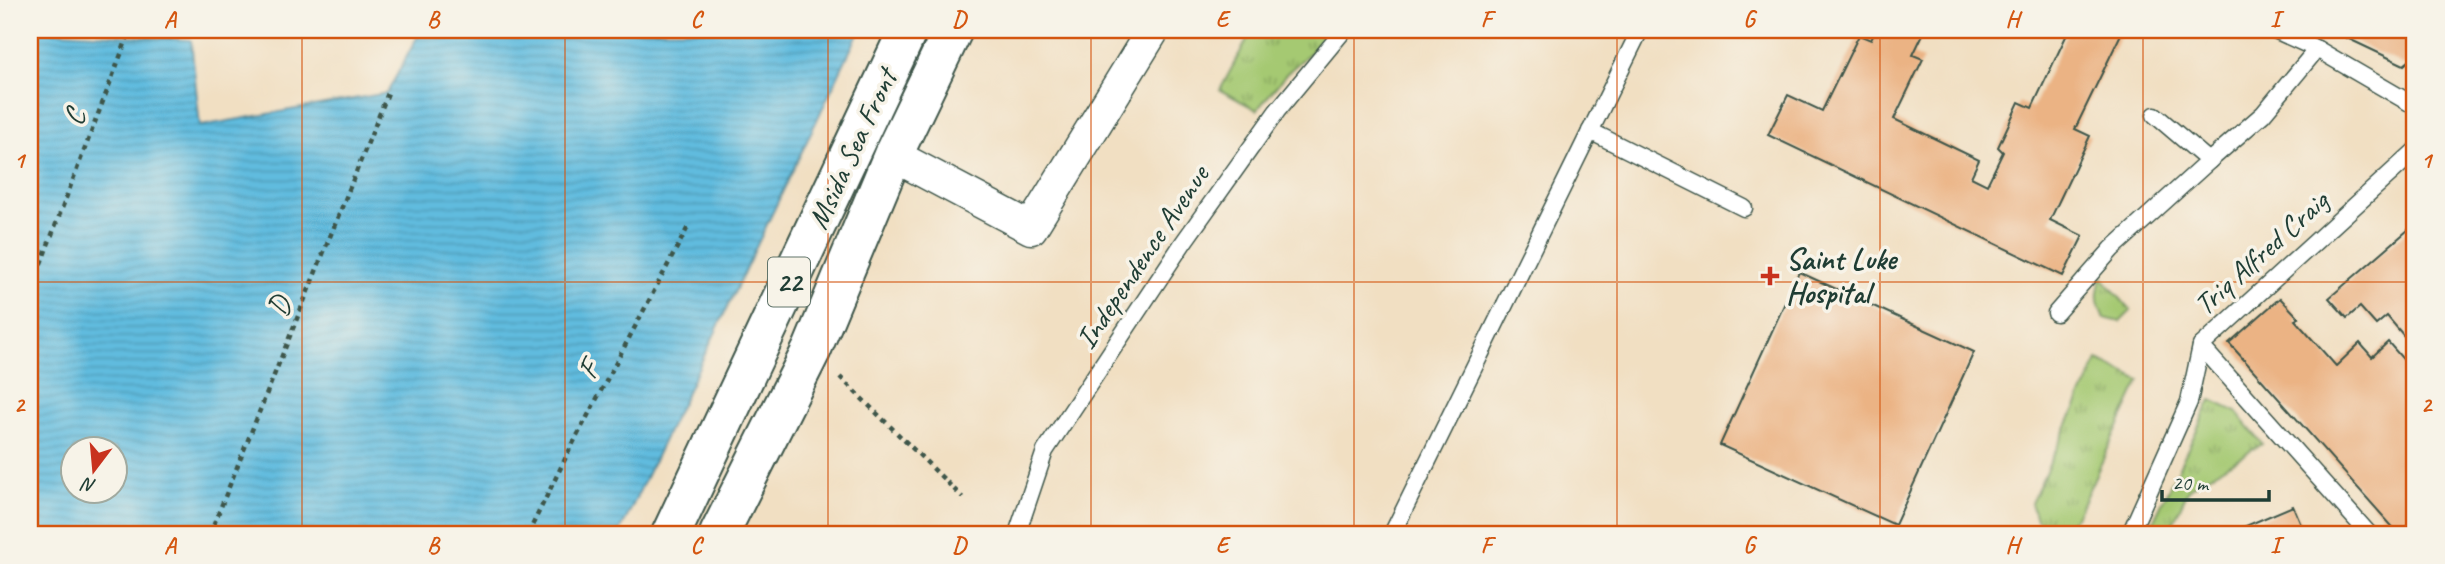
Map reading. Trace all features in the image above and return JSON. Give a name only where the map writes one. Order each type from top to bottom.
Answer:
[{"type":"highway","name":"Msida Sea Front","points":[[670,534],[908,30]]},
{"type":"highway","name":"Msida Sea Front","points":[[719,534],[812,349],[893,155],[953,30]]},
{"type":"street","points":[[893,155],[1031,228],[1153,30]]},
{"type":"lane","name":"Independence Avenue","points":[[1017,534],[1045,451],[1183,243],[1269,122],[1344,30]]},
{"type":"lane","points":[[1392,534],[1640,30]]},
{"type":"lane","points":[[2275,30],[2316,49],[2414,103]]},
{"type":"lane","points":[[2056,313],[2112,249],[2263,114],[2316,49]]},
{"type":"lane","points":[[2155,115],[2209,161]]},
{"type":"lane","points":[[1590,131],[1744,208]]},
{"type":"lane","name":"Triq Alfred Craig","points":[[2130,534],[2189,402],[2201,346],[2415,151]]},
{"type":"lane","points":[[2201,346],[2369,534]]},
{"type":"path","name":"C","points":[[30,292],[128,36]]},
{"type":"path","name":"D","points":[[209,534],[387,93]]},
{"type":"path","name":"F","points":[[528,534],[688,227]]},
{"type":"path","points":[[812,349],[963,498]]},
{"type":"green space","points":[[1269,30],[1327,30],[1327,38],[1287,73],[1257,110],[1220,90],[1251,32],[1264,37]]},
{"type":"green space","points":[[2102,277],[2131,311],[2120,322],[2104,318],[2101,312],[2098,298]]},
{"type":"green space","points":[[2098,360],[2140,380],[2077,515],[2067,526],[2049,528],[2036,519],[2031,503]]},
{"type":"green space","points":[[2211,400],[2237,412],[2262,444],[2189,488],[2168,534],[2147,534]]},
{"type":"water","points":[[30,30],[191,40],[200,126],[387,93],[421,30],[860,30],[619,534],[30,534]]},
{"type":"building","points":[[1876,30],[1925,30],[1913,55],[1923,59],[1894,119],[1979,160],[1971,177],[1987,185],[2003,152],[1998,147],[2019,102],[2032,108],[2069,30],[2123,30],[2075,129],[2090,136],[2050,220],[2083,236],[2063,276],[1768,135],[1788,95],[1822,111],[1859,35],[1871,40]]},
{"type":"building","points":[[2330,30],[2415,30],[2415,56],[2404,65]]},
{"type":"building","points":[[2415,224],[2415,349],[2387,316],[2376,325],[2360,307],[2347,318],[2329,298]]},
{"type":"building","points":[[1799,272],[1974,352],[1895,525],[1720,445]]},
{"type":"building","points":[[2280,298],[2299,318],[2295,320],[2336,366],[2360,343],[2372,357],[2388,342],[2415,373],[2415,519],[2398,533],[2229,343]]},
{"type":"building","points":[[2293,506],[2305,534],[2227,534]]},
{"type":"place","name":"Saint Luke Hospital","points":[[1770,276]]}]
